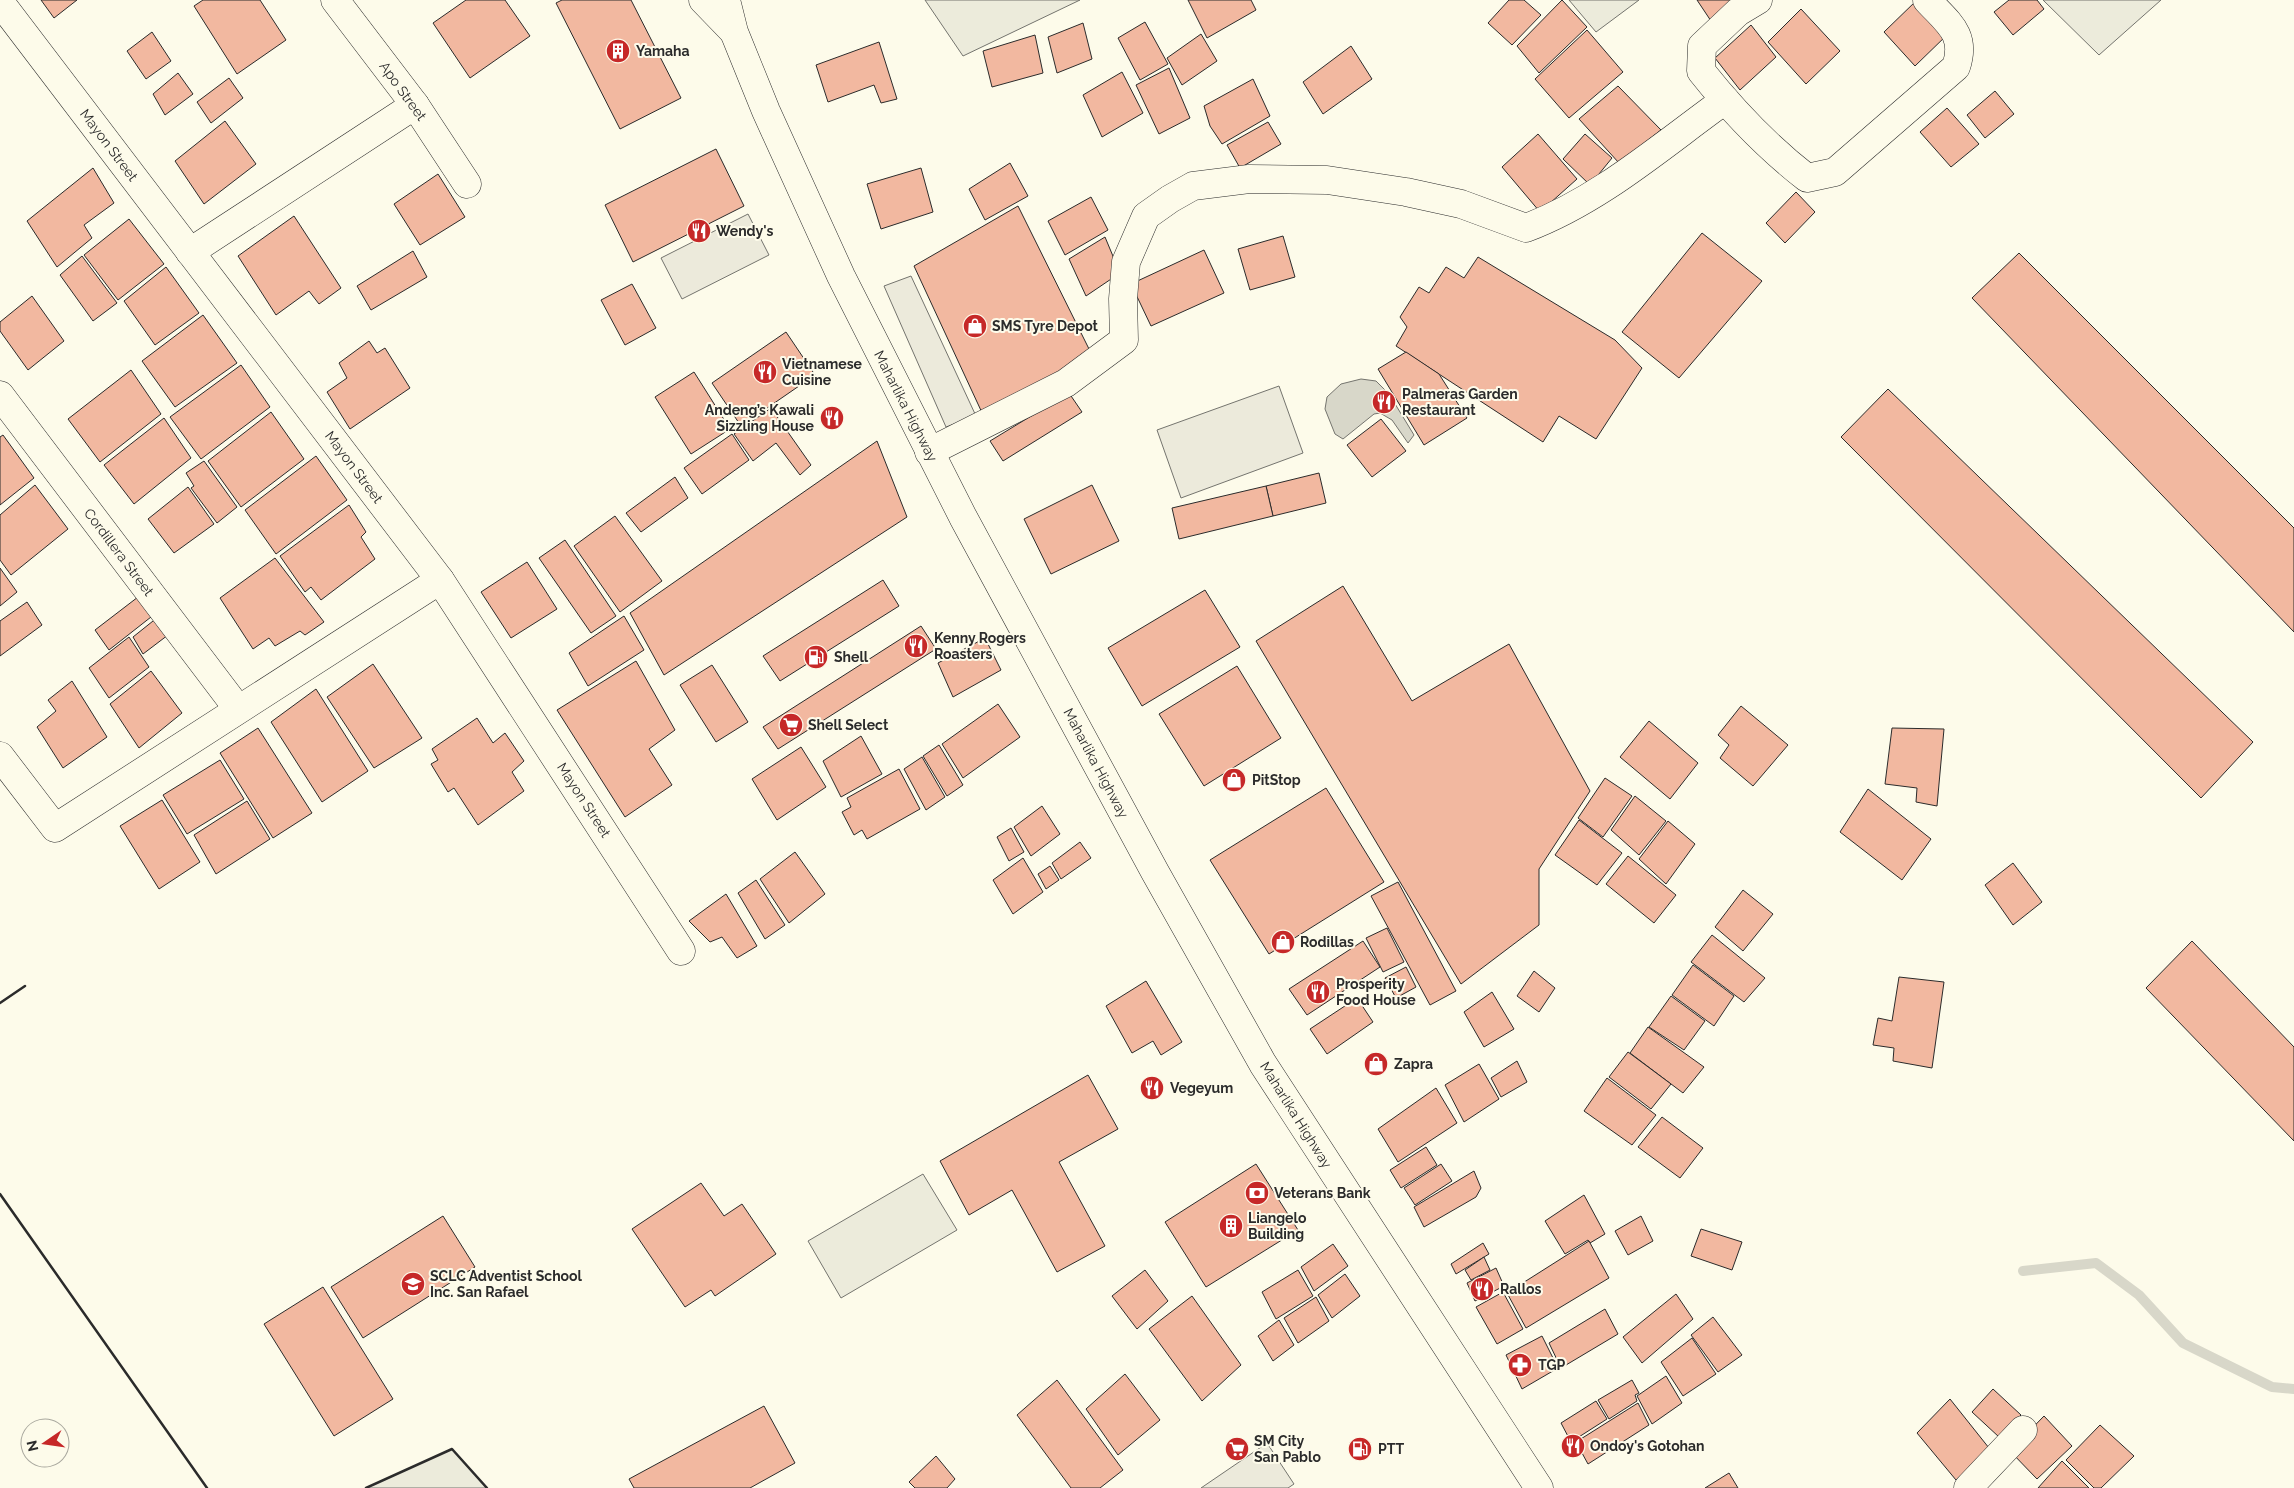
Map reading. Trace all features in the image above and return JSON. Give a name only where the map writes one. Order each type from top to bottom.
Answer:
[{"type":"street","name":"Apo Street","points":[[335,0],[415,105],[467,184]]},
{"type":"street","points":[[703,0],[734,32]]},
{"type":"street","name":"Maharlika Highway","points":[[726,0],[734,32],[810,210],[929,452],[1150,863],[1263,1064],[1538,1488]]},
{"type":"street","points":[[1758,0],[1738,12],[1702,46],[1701,71],[1725,100],[1782,159],[1807,178],[1835,172],[1956,67],[1960,46],[1957,33],[1927,0]]},
{"type":"street","name":"Mayon Street","points":[[0,2],[440,580],[681,951]]},
{"type":"street","points":[[929,452],[1066,383],[1124,340],[1126,262],[1146,216],[1170,198],[1193,186],[1249,179],[1327,180],[1406,192],[1461,204],[1526,228],[1557,216],[1585,201],[1725,100]]},
{"type":"street","points":[[190,252],[415,105]]},
{"type":"street","name":"Cordillera Street","points":[[0,395],[238,709]]},
{"type":"street","points":[[0,756],[55,828],[440,580]]},
{"type":"street","points":[[1968,1488],[2023,1430]]},
{"type":"shaded area","points":[[925,0],[1080,0],[963,56]]},
{"type":"shaded area","points":[[1569,0],[1639,0],[1596,32]]},
{"type":"shaded area","points":[[2043,0],[2161,0],[2099,55]]},
{"type":"shaded area","points":[[748,214],[769,255],[682,299],[661,258]]},
{"type":"shaded area","points":[[911,276],[976,416],[946,427],[884,286]]},
{"type":"shaded area","points":[[1361,379],[1376,381],[1389,394],[1414,435],[1408,443],[1392,420],[1380,413],[1374,414],[1343,439],[1335,434],[1325,409],[1327,397],[1341,384]]},
{"type":"shaded area","points":[[1279,386],[1303,453],[1181,498],[1157,430]]},
{"type":"shaded area","points":[[923,1174],[957,1230],[841,1298],[808,1241]]},
{"type":"shaded area","points":[[1267,1443],[1294,1484],[1288,1488],[1201,1488]]},
{"type":"shaded area","points":[[452,1449],[487,1488],[366,1488]]},
{"type":"building","points":[[41,0],[77,0],[54,18]]},
{"type":"building","points":[[203,0],[260,0],[286,40],[237,74],[194,6]]},
{"type":"building","points":[[466,0],[505,0],[530,36],[470,78],[433,23]]},
{"type":"building","name":"Yamaha","points":[[562,0],[631,0],[681,98],[620,129],[556,3]]},
{"type":"building","points":[[1188,0],[1251,0],[1256,10],[1207,38]]},
{"type":"building","points":[[1509,0],[1524,0],[1541,15],[1512,45],[1488,23]]},
{"type":"building","points":[[1562,0],[1587,27],[1539,73],[1517,46]]},
{"type":"building","points":[[1697,0],[1744,0],[1713,24]]},
{"type":"building","points":[[1917,0],[1949,33],[1915,66],[1884,32]]},
{"type":"building","points":[[2009,0],[2037,0],[2044,9],[2013,35],[1994,12]]},
{"type":"building","points":[[1801,9],[1840,51],[1806,84],[1768,42]]},
{"type":"building","points":[[1145,22],[1168,64],[1140,80],[1118,38]]},
{"type":"building","points":[[1083,23],[1092,59],[1057,73],[1048,37]]},
{"type":"building","points":[[1751,25],[1776,57],[1740,90],[1715,58]]},
{"type":"building","points":[[1587,30],[1623,72],[1569,118],[1535,79]]},
{"type":"building","points":[[152,32],[171,61],[146,79],[127,51]]},
{"type":"building","points":[[1201,34],[1217,61],[1182,85],[1167,58]]},
{"type":"building","points":[[1035,35],[1043,73],[992,87],[983,51]]},
{"type":"building","points":[[879,42],[897,99],[881,103],[874,85],[828,102],[816,65]]},
{"type":"building","points":[[1351,46],[1372,79],[1323,114],[1303,82]]},
{"type":"building","points":[[1169,68],[1190,118],[1159,134],[1136,85]]},
{"type":"building","points":[[1122,72],[1143,113],[1102,137],[1083,95]]},
{"type":"building","points":[[178,73],[193,94],[165,115],[153,94]]},
{"type":"building","points":[[229,78],[243,98],[211,123],[197,102]]},
{"type":"building","points":[[1253,79],[1270,116],[1222,144],[1210,126],[1204,106]]},
{"type":"building","points":[[1618,86],[1661,130],[1619,163],[1579,119]]},
{"type":"building","points":[[1995,91],[2014,114],[1985,138],[1967,115]]},
{"type":"building","points":[[1947,108],[1979,144],[1951,167],[1920,132]]},
{"type":"building","points":[[225,121],[256,164],[204,204],[175,161]]},
{"type":"building","points":[[1268,122],[1281,144],[1240,168],[1227,145]]},
{"type":"building","points":[[1538,134],[1577,179],[1540,212],[1502,167]]},
{"type":"building","points":[[1585,134],[1612,158],[1590,185],[1563,159]]},
{"type":"building","points":[[716,149],[744,206],[633,262],[605,205]]},
{"type":"building","points":[[1010,163],[1028,196],[985,220],[969,189]]},
{"type":"building","points":[[93,168],[114,203],[84,225],[92,238],[57,267],[27,221]]},
{"type":"building","points":[[921,168],[933,212],[881,229],[867,184]]},
{"type":"building","points":[[438,174],[465,217],[420,245],[394,204]]},
{"type":"building","points":[[1796,192],[1815,212],[1785,243],[1766,223]]},
{"type":"building","points":[[1091,197],[1108,230],[1065,255],[1048,221]]},
{"type":"building","points":[[1018,206],[1092,355],[984,417],[914,266]]},
{"type":"building","points":[[294,216],[341,288],[319,304],[309,291],[276,315],[238,256]]},
{"type":"building","points":[[129,219],[164,264],[118,300],[84,255]]},
{"type":"building","points":[[1702,233],[1762,281],[1679,378],[1622,332]]},
{"type":"building","points":[[1283,236],[1295,277],[1250,290],[1238,249]]},
{"type":"building","points":[[1105,237],[1120,273],[1086,296],[1069,259]]},
{"type":"building","points":[[1204,250],[1224,293],[1151,326],[1131,284]]},
{"type":"building","points":[[413,251],[427,277],[371,310],[357,286]]},
{"type":"building","points":[[2019,253],[2294,528],[2294,632],[1972,298]]},
{"type":"building","points":[[82,256],[117,303],[93,321],[60,275]]},
{"type":"building","points":[[1478,257],[1615,340],[1642,368],[1596,439],[1559,416],[1543,442],[1396,346],[1407,327],[1400,317],[1419,287],[1429,293],[1446,267],[1464,278]]},
{"type":"building","points":[[166,267],[199,313],[155,345],[124,301]]},
{"type":"building","points":[[632,284],[656,328],[625,345],[601,300]]},
{"type":"building","points":[[32,296],[64,341],[28,370],[0,331],[0,322]]},
{"type":"building","points":[[203,315],[237,363],[175,407],[142,361]]},
{"type":"building","points":[[786,332],[815,375],[741,426],[712,383]]},
{"type":"building","points":[[369,341],[377,353],[385,348],[410,388],[350,429],[327,392],[347,378],[339,363]]},
{"type":"building","points":[[1406,352],[1439,374],[1467,418],[1424,445],[1378,369]]},
{"type":"building","points":[[241,365],[270,407],[201,459],[170,417]]},
{"type":"building","points":[[131,370],[161,414],[100,462],[68,419]]},
{"type":"building","points":[[694,372],[730,429],[691,454],[655,397]]},
{"type":"building","points":[[1888,389],[2253,742],[2201,798],[1841,437]]},
{"type":"building","points":[[1069,393],[1082,412],[1003,461],[990,441]]},
{"type":"building","points":[[771,408],[811,465],[800,475],[776,443],[753,461],[734,434]]},
{"type":"building","points":[[271,412],[304,459],[241,507],[208,461]]},
{"type":"building","points":[[164,418],[191,458],[134,504],[104,465]]},
{"type":"building","points":[[1381,419],[1406,451],[1372,477],[1347,445]]},
{"type":"building","points":[[732,434],[749,460],[702,494],[684,468]]},
{"type":"building","points":[[3,435],[34,478],[0,505],[0,437]]},
{"type":"building","points":[[877,441],[907,517],[664,675],[630,613]]},
{"type":"building","points":[[316,456],[347,500],[276,554],[245,510]]},
{"type":"building","points":[[204,461],[237,507],[217,523],[191,488],[194,486],[186,473]]},
{"type":"building","points":[[1319,473],[1326,503],[1273,516],[1266,486]]},
{"type":"building","points":[[675,477],[688,498],[641,532],[626,513]]},
{"type":"building","points":[[35,485],[68,529],[11,575],[0,560],[0,515]]},
{"type":"building","points":[[1092,485],[1119,541],[1051,574],[1024,519]]},
{"type":"building","points":[[1266,486],[1273,516],[1179,539],[1172,508]]},
{"type":"building","points":[[188,487],[214,524],[174,553],[148,519]]},
{"type":"building","points":[[349,505],[366,532],[361,537],[375,559],[321,600],[311,587],[305,592],[280,556]]},
{"type":"building","points":[[615,516],[662,581],[620,612],[574,546]]},
{"type":"building","points":[[565,540],[616,616],[591,633],[539,558]]},
{"type":"building","points":[[275,558],[324,622],[305,635],[300,631],[275,646],[269,638],[253,649],[220,598]]},
{"type":"building","points":[[527,562],[557,609],[511,638],[481,592]]},
{"type":"building","points":[[0,568],[17,592],[0,606]]},
{"type":"building","points":[[883,580],[899,606],[780,681],[763,656]]},
{"type":"building","points":[[1343,586],[1412,701],[1509,644],[1590,791],[1539,869],[1539,925],[1461,984],[1256,641]]},
{"type":"building","points":[[1205,590],[1240,647],[1142,706],[1108,648]]},
{"type":"building","points":[[138,597],[151,617],[109,650],[95,630]]},
{"type":"building","points":[[27,602],[42,625],[0,656],[0,621]]},
{"type":"building","points":[[624,616],[644,650],[588,686],[569,653]]},
{"type":"building","points":[[158,617],[168,635],[143,654],[133,637]]},
{"type":"building","points":[[921,626],[936,649],[778,749],[763,727]]},
{"type":"building","points":[[129,637],[149,667],[109,698],[89,668]]},
{"type":"building","points":[[985,638],[1001,670],[953,697],[938,663]]},
{"type":"building","points":[[636,661],[675,730],[649,749],[672,785],[625,817],[557,710]]},
{"type":"building","points":[[373,664],[422,738],[374,768],[327,697]]},
{"type":"building","points":[[712,665],[748,722],[716,742],[680,685]]},
{"type":"building","points":[[1237,666],[1281,738],[1204,786],[1159,714]]},
{"type":"building","points":[[151,671],[182,713],[139,748],[110,704]]},
{"type":"building","points":[[72,681],[107,737],[63,768],[37,727],[56,711],[48,700]]},
{"type":"building","points":[[316,689],[368,771],[322,802],[271,722]]},
{"type":"building","points":[[998,704],[1020,737],[963,778],[942,744]]},
{"type":"building","points":[[1741,706],[1788,745],[1753,786],[1720,758],[1729,745],[1718,735]]},
{"type":"building","points":[[477,718],[493,743],[505,733],[524,761],[512,772],[524,791],[478,825],[454,788],[448,792],[431,764],[438,760],[432,749]]},
{"type":"building","points":[[1649,721],[1698,763],[1670,799],[1620,757]]},
{"type":"building","points":[[258,728],[312,813],[273,838],[220,753]]},
{"type":"building","points":[[1892,728],[1944,729],[1937,806],[1916,802],[1917,788],[1885,784]]},
{"type":"building","points":[[861,736],[882,774],[841,797],[823,761]]},
{"type":"building","points":[[939,745],[963,785],[947,796],[923,756]]},
{"type":"building","points":[[801,747],[826,787],[777,820],[752,779]]},
{"type":"building","points":[[922,757],[945,797],[926,810],[904,769]]},
{"type":"building","points":[[220,760],[244,799],[187,834],[163,795]]},
{"type":"building","points":[[899,769],[920,809],[867,839],[862,830],[854,835],[842,812],[851,807],[847,798]]},
{"type":"building","points":[[1605,778],[1632,796],[1603,837],[1578,818]]},
{"type":"building","points":[[1326,788],[1384,882],[1269,954],[1210,860]]},
{"type":"building","points":[[1868,789],[1931,839],[1902,880],[1840,832]]},
{"type":"building","points":[[1635,796],[1666,821],[1639,855],[1611,830]]},
{"type":"building","points":[[162,800],[200,862],[159,889],[120,826]]},
{"type":"building","points":[[247,801],[270,839],[216,874],[194,835]]},
{"type":"building","points":[[1042,806],[1060,834],[1031,856],[1014,827]]},
{"type":"building","points":[[1579,820],[1622,853],[1597,885],[1555,855]]},
{"type":"building","points":[[1668,821],[1695,844],[1666,884],[1639,859]]},
{"type":"building","points":[[1011,828],[1024,852],[1009,861],[997,837]]},
{"type":"building","points":[[1080,842],[1091,858],[1061,879],[1052,863]]},
{"type":"building","points":[[795,852],[825,894],[789,923],[760,879]]},
{"type":"building","points":[[1628,856],[1676,895],[1654,923],[1606,884]]},
{"type":"building","points":[[1023,858],[1043,892],[1013,914],[993,880]]},
{"type":"building","points":[[2013,863],[2042,902],[2013,925],[1985,885]]},
{"type":"building","points":[[1050,866],[1059,880],[1046,889],[1038,874]]},
{"type":"building","points":[[756,880],[785,925],[765,939],[738,893]]},
{"type":"building","points":[[1398,882],[1456,991],[1430,1005],[1371,896]]},
{"type":"building","points":[[1743,890],[1773,914],[1743,951],[1715,927]]},
{"type":"building","points":[[726,894],[757,946],[737,958],[722,937],[710,942],[689,921]]},
{"type":"building","points":[[1387,928],[1404,962],[1383,972],[1366,938]]},
{"type":"building","points":[[1712,935],[1765,978],[1744,1002],[1691,962]]},
{"type":"building","points":[[1363,941],[1380,967],[1307,1015],[1289,989]]},
{"type":"building","points":[[2192,941],[2294,1047],[2294,1141],[2146,988]]},
{"type":"building","points":[[1693,965],[1734,996],[1714,1026],[1672,995]]},
{"type":"building","points":[[1406,967],[1416,987],[1396,998],[1385,978]]},
{"type":"building","points":[[1534,971],[1555,988],[1539,1012],[1517,996]]},
{"type":"building","points":[[1899,977],[1944,982],[1932,1068],[1893,1061],[1894,1048],[1873,1045],[1878,1018],[1892,1021]]},
{"type":"building","points":[[1146,981],[1182,1042],[1161,1055],[1153,1041],[1132,1053],[1106,1006]]},
{"type":"building","points":[[1492,992],[1514,1029],[1484,1047],[1464,1012]]},
{"type":"building","points":[[1671,996],[1705,1021],[1684,1050],[1649,1027]]},
{"type":"building","points":[[1357,998],[1373,1022],[1327,1054],[1310,1029]]},
{"type":"building","points":[[1648,1027],[1704,1067],[1683,1093],[1630,1053]]},
{"type":"building","points":[[1628,1052],[1671,1084],[1651,1109],[1609,1077]]},
{"type":"building","points":[[1517,1061],[1527,1082],[1501,1097],[1491,1078]]},
{"type":"building","points":[[1479,1064],[1499,1099],[1464,1122],[1445,1085]]},
{"type":"building","points":[[1088,1075],[1118,1129],[1059,1162],[1105,1246],[1057,1272],[1012,1190],[969,1215],[940,1161]]},
{"type":"building","points":[[1607,1078],[1656,1115],[1632,1145],[1584,1111]]},
{"type":"building","points":[[1436,1088],[1457,1123],[1398,1162],[1378,1129]]},
{"type":"building","points":[[1662,1117],[1703,1148],[1680,1178],[1638,1147]]},
{"type":"building","points":[[1426,1147],[1437,1165],[1401,1188],[1390,1170]]},
{"type":"building","name":"Liangelo Building","points":[[1256,1164],[1298,1230],[1206,1287],[1165,1222]]},
{"type":"building","points":[[1441,1164],[1452,1181],[1415,1205],[1404,1188]]},
{"type":"building","points":[[1474,1171],[1481,1188],[1476,1197],[1424,1227],[1414,1207]]},
{"type":"building","points":[[701,1183],[724,1216],[742,1204],[776,1254],[715,1296],[711,1290],[685,1307],[632,1229]]},
{"type":"building","points":[[1584,1195],[1605,1234],[1590,1243],[1588,1240],[1565,1254],[1545,1221]]},
{"type":"building","points":[[443,1216],[475,1267],[363,1338],[331,1287]]},
{"type":"building","points":[[1641,1216],[1653,1241],[1628,1255],[1615,1231]]},
{"type":"building","points":[[1701,1229],[1742,1242],[1732,1270],[1691,1256]]},
{"type":"building","points":[[1589,1241],[1609,1278],[1526,1328],[1507,1293]]},
{"type":"building","points":[[1483,1243],[1489,1254],[1456,1274],[1451,1264]]},
{"type":"building","points":[[1333,1244],[1348,1266],[1314,1291],[1301,1267]]},
{"type":"building","points":[[1484,1257],[1490,1270],[1471,1280],[1465,1270]]},
{"type":"building","points":[[1496,1268],[1504,1286],[1475,1301],[1467,1283]]},
{"type":"building","points":[[1145,1270],[1168,1301],[1137,1329],[1112,1296]]},
{"type":"building","points":[[1298,1270],[1313,1296],[1276,1319],[1262,1292]]},
{"type":"building","points":[[1345,1274],[1360,1296],[1332,1318],[1318,1295]]},
{"type":"building","points":[[323,1287],[393,1399],[334,1436],[264,1324]]},
{"type":"building","points":[[1503,1292],[1523,1329],[1497,1344],[1476,1307]]},
{"type":"building","points":[[1676,1294],[1693,1319],[1642,1363],[1623,1337]]},
{"type":"building","points":[[1192,1296],[1241,1365],[1202,1401],[1149,1329]]},
{"type":"building","points":[[1316,1297],[1329,1321],[1298,1343],[1284,1318]]},
{"type":"building","points":[[1605,1309],[1618,1334],[1561,1368],[1549,1343]]},
{"type":"building","points":[[1713,1317],[1742,1355],[1718,1372],[1691,1335]]},
{"type":"building","points":[[1279,1320],[1294,1345],[1273,1361],[1258,1336]]},
{"type":"building","points":[[1542,1336],[1558,1368],[1522,1389],[1506,1355]]},
{"type":"building","points":[[1692,1338],[1716,1374],[1683,1396],[1661,1362]]},
{"type":"building","points":[[1125,1374],[1160,1420],[1118,1455],[1086,1409]]},
{"type":"building","points":[[1666,1376],[1682,1403],[1652,1424],[1637,1396]]},
{"type":"building","points":[[1057,1380],[1123,1470],[1100,1488],[1071,1488],[1017,1415]]},
{"type":"building","points":[[1632,1380],[1639,1393],[1635,1395],[1637,1401],[1609,1419],[1598,1400]]},
{"type":"building","points":[[1993,1389],[2021,1415],[1999,1437],[1972,1412]]},
{"type":"building","points":[[1950,1399],[1989,1448],[1956,1480],[1917,1433]]},
{"type":"building","points":[[1596,1401],[1607,1419],[1571,1442],[1561,1423]]},
{"type":"building","points":[[1638,1403],[1649,1425],[1588,1464],[1576,1442]]},
{"type":"building","points":[[764,1406],[795,1463],[750,1488],[634,1488],[629,1479]]},
{"type":"building","points":[[2044,1416],[2072,1446],[2037,1479],[2010,1451]]},
{"type":"building","points":[[2100,1425],[2134,1456],[2101,1488],[2094,1488],[2066,1460]]},
{"type":"building","points":[[936,1456],[955,1479],[947,1488],[915,1488],[909,1482]]},
{"type":"building","points":[[2062,1461],[2089,1488],[2038,1488]]},
{"type":"building","points":[[1729,1473],[1738,1488],[1705,1488]]},
{"type":"waterway","points":[[2023,1271],[2096,1263],[2139,1295],[2183,1343],[2272,1387],[2294,1389]]},
{"type":"wall","points":[[0,1003],[25,986]]},
{"type":"wall","points":[[0,1194],[207,1488]]},
{"type":"wall","points":[[366,1488],[452,1449],[487,1488]]},
{"type":"place","name":"Yamaha","points":[[618,51]]},
{"type":"place","name":"Wendy's","points":[[699,231]]},
{"type":"place","name":"SMS Tyre Depot","points":[[975,326]]},
{"type":"place","name":"Vietnamese Cuisine","points":[[765,372]]},
{"type":"place","name":"Palmeras Garden Restaurant","points":[[1384,402]]},
{"type":"place","name":"Andeng’s Kawali Sizzling House","points":[[832,418]]},
{"type":"place","name":"Kenny Rogers Roasters","points":[[916,646]]},
{"type":"place","name":"Shell","points":[[816,657]]},
{"type":"place","name":"Shell Select","points":[[791,725]]},
{"type":"place","name":"PitStop","points":[[1234,780]]},
{"type":"place","name":"Rodillas","points":[[1283,942]]},
{"type":"place","name":"Prosperity Food House","points":[[1318,992]]},
{"type":"place","name":"Zapra","points":[[1376,1064]]},
{"type":"place","name":"Vegeyum","points":[[1152,1088]]},
{"type":"place","name":"Veterans Bank","points":[[1257,1193]]},
{"type":"place","name":"Liangelo Building","points":[[1231,1226]]},
{"type":"place","name":"SCLC Adventist School Inc. San Rafael","points":[[413,1284]]},
{"type":"place","name":"Rallos","points":[[1482,1289]]},
{"type":"place","name":"TGP","points":[[1520,1365]]},
{"type":"place","name":"Ondoy's Gotohan","points":[[1573,1446]]},
{"type":"place","name":"SM City San Pablo","points":[[1237,1449]]},
{"type":"place","name":"PTT","points":[[1360,1449]]}]
